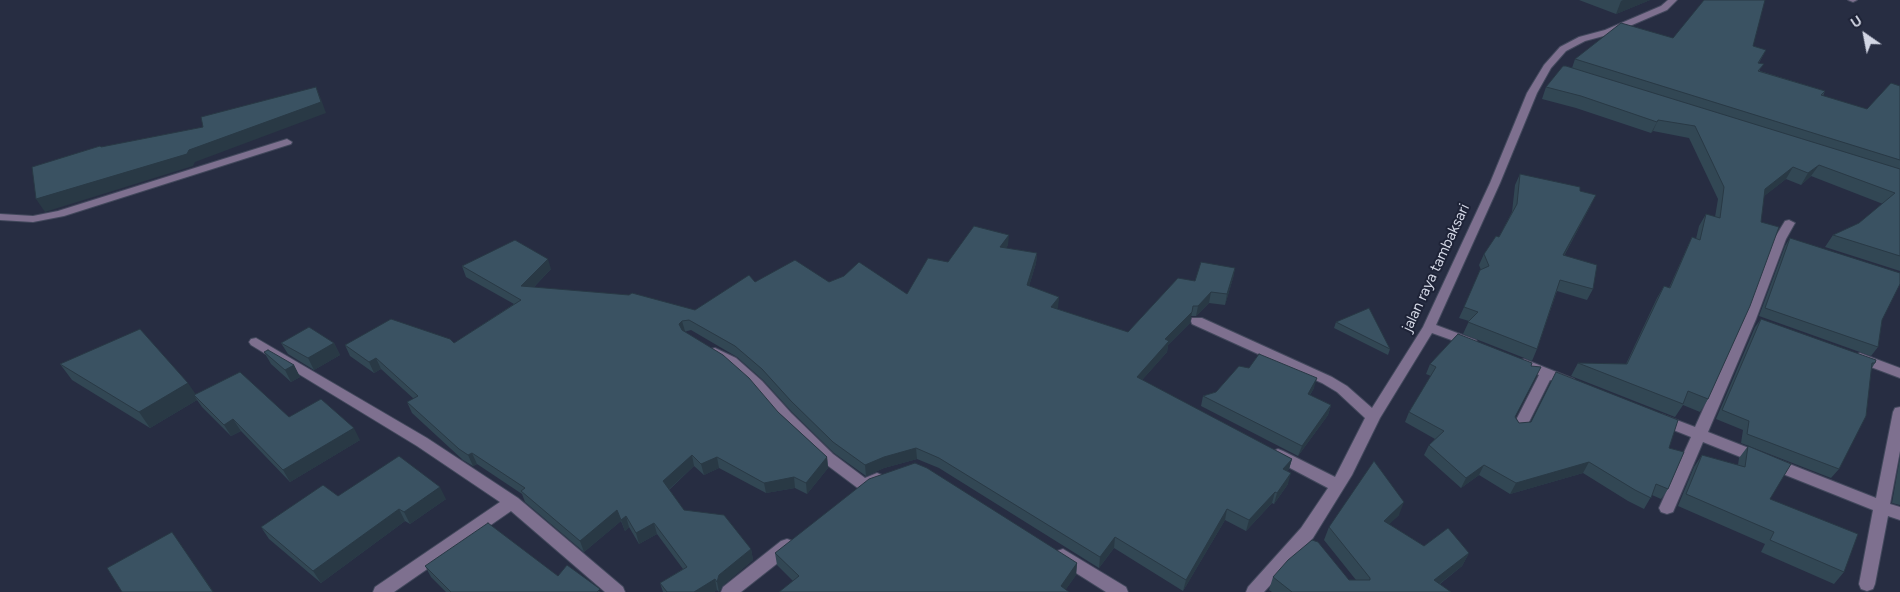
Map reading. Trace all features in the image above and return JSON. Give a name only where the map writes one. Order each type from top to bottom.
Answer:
[{"type":"street","name":"jalan raya tambaksari","points":[[1254,592],[1307,533],[1338,486],[1374,417],[1429,327],[1495,183],[1532,93],[1552,68],[1563,49],[1582,39],[1608,32],[1664,8],[1673,0]]},
{"type":"street","points":[[0,216],[33,219],[60,214],[287,142]]},
{"type":"street","points":[[1667,508],[1699,434],[1755,320],[1789,223]]},
{"type":"street","points":[[1197,321],[1327,380],[1342,389],[1374,417]]},
{"type":"street","points":[[1429,327],[1484,348]]},
{"type":"street","points":[[256,342],[422,442],[512,502],[617,592]]},
{"type":"street","points":[[706,346],[730,361],[751,379],[786,418],[828,458],[864,485]]},
{"type":"street","points":[[1844,353],[1900,373]]},
{"type":"street","points":[[1511,359],[1583,388]]},
{"type":"street","points":[[1519,428],[1547,374]]},
{"type":"street","points":[[1646,412],[1900,514]]},
{"type":"street","points":[[1867,584],[1900,412]]},
{"type":"street","points":[[1269,450],[1338,486]]},
{"type":"street","points":[[849,497],[864,485],[890,474]]},
{"type":"street","points":[[381,592],[512,502]]},
{"type":"street","points":[[1307,533],[1319,548]]},
{"type":"street","points":[[729,592],[796,538]]},
{"type":"street","points":[[1047,546],[1120,592]]},
{"type":"building","points":[[1704,0],[1765,0],[1753,46],[1766,50],[1758,63],[1764,64],[1758,71],[1825,91],[1821,95],[1867,109],[1891,83],[1900,86],[1900,160],[1575,59],[1621,23],[1673,38]]},
{"type":"building","points":[[1563,66],[1900,169],[1900,256],[1833,235],[1859,223],[1895,193],[1819,165],[1808,173],[1793,167],[1765,189],[1761,222],[1779,227],[1750,306],[1708,399],[1688,391],[1683,404],[1578,363],[1627,364],[1664,286],[1670,288],[1692,237],[1700,240],[1706,214],[1720,218],[1724,187],[1695,126],[1658,120],[1657,122],[1581,96],[1546,87]]},
{"type":"building","points":[[316,87],[321,102],[189,150],[187,154],[36,199],[32,167],[100,146],[203,127],[201,117]]},
{"type":"building","points":[[1520,174],[1580,187],[1580,191],[1596,195],[1563,255],[1597,265],[1593,289],[1560,280],[1537,349],[1468,322],[1478,312],[1464,307],[1480,270],[1489,266],[1484,254],[1496,236],[1499,237],[1517,204]]},
{"type":"building","points":[[974,226],[1009,235],[1000,247],[1037,253],[1027,285],[1059,297],[1051,307],[1128,332],[1178,278],[1195,281],[1201,262],[1235,268],[1227,294],[1211,292],[1198,306],[1193,306],[1192,312],[1165,339],[1169,341],[1137,377],[1292,459],[1283,469],[1291,473],[1277,493],[1275,492],[1249,520],[1227,509],[1186,580],[1115,537],[1100,557],[939,458],[916,448],[884,457],[865,465],[833,442],[791,401],[762,369],[735,346],[689,320],[682,321],[679,324],[682,330],[723,355],[749,378],[778,412],[827,457],[806,483],[794,477],[764,483],[717,457],[701,464],[692,455],[663,481],[684,510],[724,515],[751,549],[719,575],[717,582],[715,579],[694,592],[667,592],[660,583],[687,567],[654,523],[636,533],[626,516],[621,520],[617,510],[580,541],[521,491],[525,488],[472,453],[468,455],[459,449],[407,402],[418,396],[376,358],[369,362],[345,345],[391,319],[450,339],[454,343],[521,300],[462,266],[515,240],[548,259],[521,286],[629,295],[632,293],[695,310],[749,275],[755,282],[795,260],[829,282],[844,276],[859,262],[907,294],[928,258],[948,262]]},
{"type":"building","points":[[1790,238],[1900,273],[1900,284],[1882,320],[1878,347],[1765,308]]},
{"type":"building","points":[[1369,308],[1390,349],[1336,322]]},
{"type":"building","points":[[1761,319],[1876,360],[1875,363],[1872,363],[1866,416],[1839,469],[1747,434],[1749,421],[1722,410]]},
{"type":"building","points":[[309,327],[334,343],[308,358],[281,343]]},
{"type":"building","points":[[140,329],[188,383],[139,412],[60,364]]},
{"type":"building","points":[[1458,334],[1532,363],[1531,366],[1541,367],[1515,417],[1519,423],[1531,422],[1556,372],[1678,420],[1669,448],[1684,452],[1668,489],[1656,484],[1651,498],[1589,462],[1516,483],[1484,465],[1466,478],[1429,445],[1444,431],[1409,412],[1436,367],[1430,364]]},
{"type":"building","points":[[268,350],[294,365],[285,370],[264,352]]},
{"type":"building","points":[[1259,354],[1317,378],[1308,394],[1331,405],[1302,446],[1203,396],[1216,392],[1239,366],[1249,368]]},
{"type":"building","points":[[240,372],[289,417],[321,399],[354,428],[283,470],[233,419],[224,425],[194,395]]},
{"type":"building","points":[[1748,446],[1791,464],[1770,499],[1858,534],[1844,572],[1770,540],[1774,532],[1686,494],[1702,455],[1745,467]]},
{"type":"building","points":[[399,456],[440,487],[404,512],[399,509],[313,571],[261,527],[323,485],[338,496]]},
{"type":"building","points":[[1374,461],[1404,502],[1384,521],[1424,546],[1448,528],[1469,553],[1434,580],[1451,592],[1292,592],[1273,577],[1288,560],[1312,540],[1318,542],[1349,580],[1370,580],[1329,527]]},
{"type":"building","points":[[915,463],[927,468],[1077,563],[1061,586],[1069,592],[779,592],[799,576],[775,553],[869,479]]},
{"type":"building","points":[[488,523],[558,576],[567,565],[600,589],[597,592],[451,592],[425,566]]},
{"type":"building","points":[[172,532],[213,592],[122,592],[107,568]]}]
